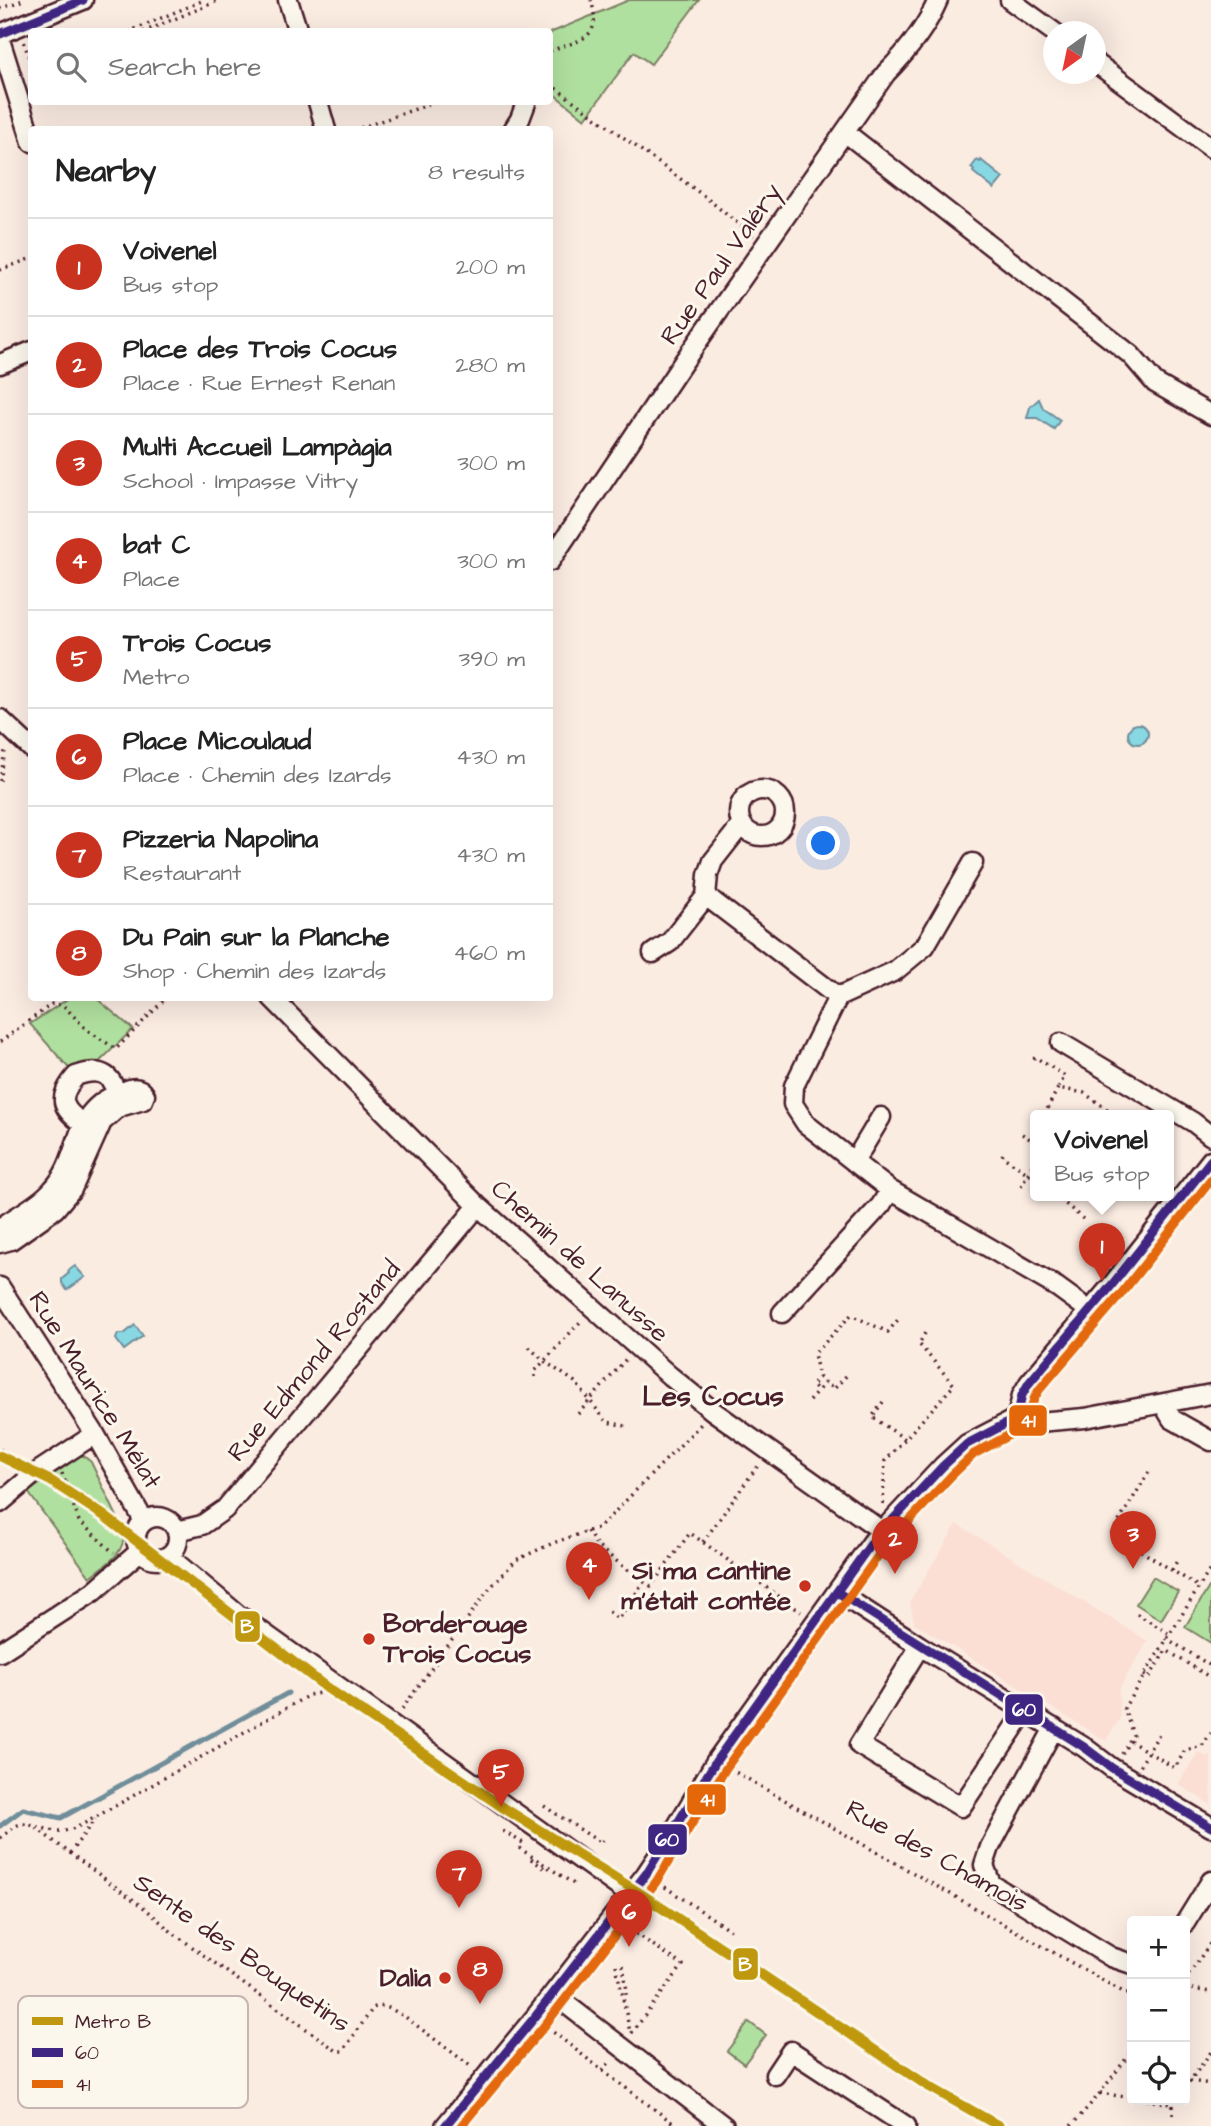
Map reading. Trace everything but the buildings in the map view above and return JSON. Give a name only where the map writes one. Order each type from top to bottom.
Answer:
[{"type":"street","points":[[0,34],[83,0]]},
{"type":"street","points":[[288,0],[297,28]]},
{"type":"street","name":"Rue Paul Valéry","points":[[553,556],[684,360],[886,73],[903,56],[938,0]]},
{"type":"street","points":[[1010,0],[1043,24]]},
{"type":"street","points":[[0,40],[28,129]]},
{"type":"street","points":[[1106,70],[1211,148]]},
{"type":"street","points":[[319,105],[325,126]]},
{"type":"street","points":[[516,126],[525,105]]},
{"type":"street","points":[[846,133],[1131,355],[1155,383],[1211,415]]},
{"type":"street","points":[[0,364],[28,353]]},
{"type":"street","points":[[0,719],[28,745]]},
{"type":"street","points":[[653,953],[670,942],[706,896],[708,875],[713,861],[742,824]]},
{"type":"street","points":[[973,863],[925,946],[895,971],[838,997],[794,1086],[793,1104],[806,1124],[890,1190],[1057,1287],[1090,1311]]},
{"type":"street","points":[[706,896],[838,997]]},
{"type":"street","name":"Chemin de Lanusse","points":[[275,1001],[478,1206],[636,1347],[713,1411],[882,1531]]},
{"type":"street","points":[[1061,1043],[1173,1110]]},
{"type":"street","points":[[83,1124],[69,1114],[63,1102],[65,1092],[76,1076],[96,1072],[106,1076],[112,1081],[118,1100]]},
{"type":"street","points":[[0,1243],[11,1240],[42,1209],[58,1184],[83,1124],[96,1107],[118,1100]]},
{"type":"street","points":[[0,1228],[42,1209],[55,1209],[72,1189],[102,1122],[118,1100]]},
{"type":"street","points":[[1174,1111],[1211,1136]]},
{"type":"street","points":[[854,1162],[881,1117]]},
{"type":"street","points":[[1017,1418],[1029,1383],[1211,1160]]},
{"type":"street","points":[[782,1313],[881,1205],[890,1190]]},
{"type":"street","name":"Rue Edmond Rostand","points":[[177,1531],[202,1525],[225,1509],[478,1206]]},
{"type":"street","name":"Rue Maurice Mélat","points":[[0,1287],[95,1434],[144,1521]]},
{"type":"street","points":[[445,2126],[630,1895],[668,1841],[716,1761],[882,1531],[967,1444],[1017,1418],[1038,1422],[1085,1418],[1211,1394]]},
{"type":"street","points":[[1163,1404],[1172,1419],[1211,1441]]},
{"type":"street","points":[[0,1503],[34,1474],[95,1434]]},
{"type":"street","points":[[153,1517],[172,1523],[177,1531],[177,1545],[168,1556],[153,1559],[140,1551],[136,1543],[139,1527],[153,1517]]},
{"type":"street","points":[[0,1651],[93,1592],[140,1551]]},
{"type":"street","points":[[168,1556],[237,1614],[630,1895]]},
{"type":"street","points":[[837,1592],[919,1646],[1054,1728],[1131,1780],[1211,1827]]},
{"type":"street","points":[[919,1646],[859,1745],[870,1752],[961,1807],[1025,1711]]},
{"type":"street","points":[[1054,1728],[989,1847],[984,1865],[990,1884],[1111,1957],[1127,1962]]},
{"type":"street","points":[[1189,1916],[1211,1881]]},
{"type":"street","points":[[553,1994],[626,2041],[724,2126]]},
{"type":"street","points":[[775,2075],[792,2051],[906,2126]]},
{"type":"path","points":[[0,9],[12,7],[23,0]]},
{"type":"path","points":[[138,28],[204,0]]},
{"type":"path","points":[[153,28],[220,0]]},
{"type":"path","points":[[553,50],[593,32],[596,16],[591,0]]},
{"type":"path","points":[[22,36],[28,55]]},
{"type":"path","points":[[553,86],[704,196],[766,246]]},
{"type":"path","points":[[366,126],[427,105]]},
{"type":"path","points":[[0,271],[28,260]]},
{"type":"path","points":[[0,782],[5,751],[1,740]]},
{"type":"path","points":[[0,1042],[52,1004],[63,1005],[87,1030],[116,1049],[163,1001]]},
{"type":"path","points":[[1034,1059],[1035,1057],[1065,1076],[1047,1110]]},
{"type":"path","points":[[1058,1088],[1084,1093],[1109,1110]]},
{"type":"path","points":[[1022,1134],[1030,1139]]},
{"type":"path","points":[[1003,1154],[1002,1156],[1028,1173]]},
{"type":"path","points":[[1021,1186],[1030,1169]]},
{"type":"path","points":[[1062,1201],[1083,1219]]},
{"type":"path","points":[[535,1377],[535,1371],[593,1308]]},
{"type":"path","points":[[846,1376],[834,1389],[819,1377],[814,1354],[851,1315],[888,1332],[900,1317]]},
{"type":"path","points":[[882,1531],[885,1461],[954,1385],[919,1344],[925,1333]]},
{"type":"path","points":[[529,1347],[544,1362],[575,1382],[607,1422],[626,1426]]},
{"type":"path","points":[[579,1414],[636,1347]]},
{"type":"path","points":[[818,1391],[811,1385],[819,1377]]},
{"type":"path","points":[[809,1401],[825,1382]]},
{"type":"path","points":[[883,1402],[872,1417],[905,1439]]},
{"type":"path","points":[[402,1709],[489,1589],[516,1560],[553,1543],[600,1527],[713,1411]]},
{"type":"path","points":[[0,1449],[34,1474]]},
{"type":"path","points":[[703,1542],[768,1450]]},
{"type":"path","points":[[57,1458],[79,1521],[126,1563]]},
{"type":"path","points":[[1149,1472],[1112,1533],[1199,1587]]},
{"type":"path","points":[[587,1531],[598,1548],[651,1587],[690,1533],[800,1611],[813,1626]]},
{"type":"path","points":[[1133,1546],[1139,1536]]},
{"type":"path","points":[[1172,1570],[1178,1559]]},
{"type":"path","points":[[1112,1768],[1133,1735],[1124,1708],[1211,1568]]},
{"type":"path","points":[[609,1612],[618,1619],[644,1582]]},
{"type":"path","points":[[1146,1620],[1148,1612]]},
{"type":"path","points":[[1137,1614],[1211,1666]]},
{"type":"path","points":[[1144,1675],[1149,1678],[1166,1650],[1211,1678]]},
{"type":"path","points":[[0,1838],[19,1825],[68,1830],[96,1817],[309,1695],[324,1692]]},
{"type":"path","points":[[1131,1780],[1160,1732]]},
{"type":"path","points":[[1130,1741],[1175,1768],[1185,1750],[1202,1746],[1211,1733]]},
{"type":"path","name":"Rue des Chamois","points":[[716,1761],[1127,1994]]},
{"type":"path","points":[[576,1824],[546,1807],[601,1843],[603,1840]]},
{"type":"path","points":[[70,1853],[96,1817]]},
{"type":"path","name":"Sente des Bouquetins","points":[[36,1828],[148,1910],[173,1933],[337,2051],[343,2050],[373,2008],[379,2006],[393,2009],[404,2016],[485,2076]]},
{"type":"path","points":[[503,1831],[523,1843]]},
{"type":"path","points":[[547,1870],[520,1850],[574,1884],[573,1887]]},
{"type":"path","points":[[653,1879],[730,1930]]},
{"type":"path","points":[[603,2071],[682,1965],[619,1923]]},
{"type":"path","points":[[1190,1972],[1211,1942]]},
{"type":"path","points":[[616,1965],[623,2001],[626,2041]]},
{"type":"path","points":[[623,1965],[627,1991],[623,2001]]},
{"type":"path","points":[[1190,1989],[1211,1992]]},
{"type":"path","points":[[542,2024],[677,2126]]},
{"type":"path","points":[[1211,2052],[1190,2081],[1211,2084]]},
{"type":"path","points":[[1071,2126],[1127,2058]]},
{"type":"path","points":[[1100,2093],[1127,2097]]},
{"type":"path","points":[[1172,2114],[1174,2105]]},
{"type":"shaded area","points":[[957,1524],[1148,1641],[1119,1689],[1120,1718],[1106,1741],[914,1623],[910,1601]]},
{"type":"shaded area","points":[[1198,1752],[1208,1757],[1211,1753],[1211,1805],[1178,1784]]},
{"type":"green space","points":[[629,0],[699,0],[651,64],[634,52],[585,119],[553,93],[553,32]]},
{"type":"green space","points":[[64,1001],[100,1001],[133,1029],[94,1067],[73,1073],[30,1024]]},
{"type":"green space","points":[[80,1456],[91,1462],[123,1529],[124,1537],[115,1557],[90,1577],[28,1492]]},
{"type":"green space","points":[[1153,1577],[1178,1592],[1161,1620],[1136,1604]]},
{"type":"green space","points":[[1209,1587],[1211,1588],[1211,1643],[1185,1627]]},
{"type":"green space","points":[[749,2022],[766,2035],[744,2064],[727,2051]]},
{"type":"water","points":[[977,160],[981,160],[1003,178],[994,189],[973,172],[971,168]]},
{"type":"water","points":[[1039,399],[1043,408],[1060,420],[1054,429],[1037,418],[1027,418],[1030,407]]},
{"type":"water","points":[[1134,724],[1142,724],[1148,734],[1142,744],[1134,744],[1128,738],[1128,730]]},
{"type":"water","points":[[75,1266],[85,1277],[67,1290],[62,1279]]},
{"type":"water","points":[[135,1325],[143,1336],[124,1350],[116,1339],[118,1334],[124,1334]]},
{"type":"waterway","points":[[0,1826],[23,1809],[61,1818],[288,1693]]},
{"type":"metro line","name":"B","points":[[0,1456],[51,1481],[103,1515],[327,1688],[504,1808],[641,1894],[928,2086],[999,2126]]},
{"type":"transit line","name":"60","points":[[0,34],[83,0]]},
{"type":"transit line","name":"60","points":[[445,2126],[535,2017],[646,1874],[716,1761],[873,1541],[967,1444],[1017,1418],[1022,1395],[1029,1383],[1111,1286],[1211,1160]]},
{"type":"transit line","name":"41","points":[[461,2126],[545,2025],[656,1882],[726,1768],[883,1549],[974,1454],[1026,1426],[1039,1390],[1121,1294],[1211,1180]]},
{"type":"transit line","name":"60","points":[[837,1592],[1084,1747],[1112,1768],[1211,1827]]},
{"type":"place","name":"Voivenel","points":[[1102,1281]]},
{"type":"place","name":"Multi Accueil Lampàgia","points":[[1133,1569]]},
{"type":"place","name":"Place des Trois Cocus","points":[[895,1574]]},
{"type":"place","name":"Si ma cantine m'était contée","points":[[805,1586]]},
{"type":"place","name":"bat C","points":[[589,1600]]},
{"type":"place","name":"Borderouge Trois Cocus","points":[[369,1639]]},
{"type":"place","name":"Trois Cocus","points":[[501,1807]]},
{"type":"place","name":"Pizzeria Napolina","points":[[459,1908]]},
{"type":"place","name":"Place Micoulaud","points":[[629,1947]]},
{"type":"place","name":"Dalia","points":[[445,1978]]},
{"type":"place","name":"Du Pain sur la Planche","points":[[480,2004]]},
{"type":"district","name":"Les Cocus","points":[[713,1396]]}]
